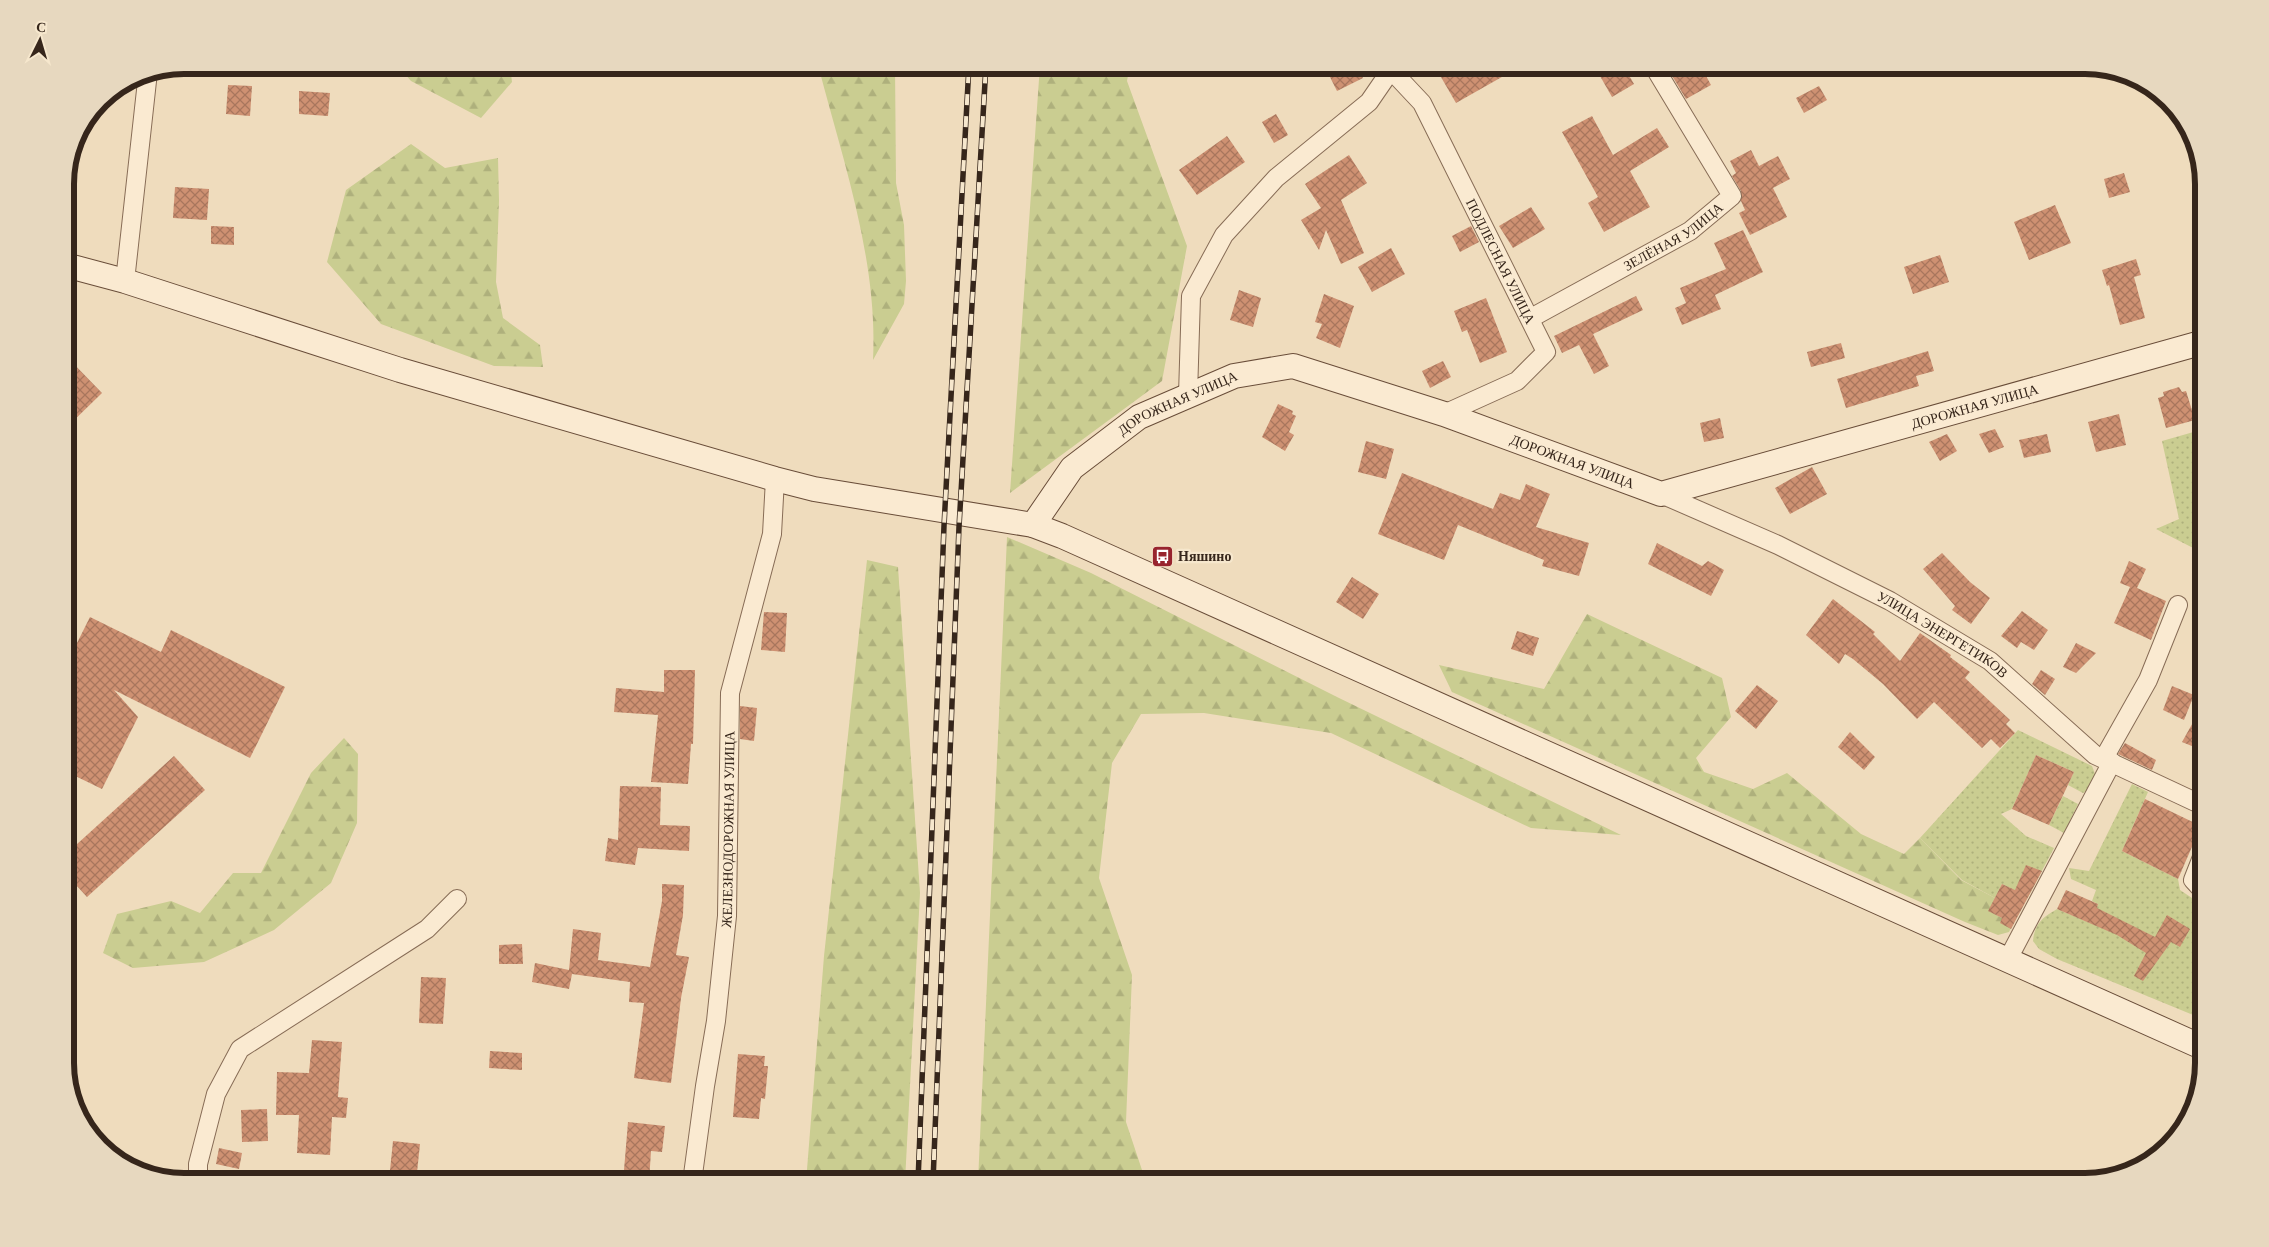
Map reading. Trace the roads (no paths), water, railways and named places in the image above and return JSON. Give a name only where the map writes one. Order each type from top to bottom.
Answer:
[{"type":"street","name":"ПОДЛЕСНАЯ УЛИЦА","points":[[1188,395],[1191,296],[1224,235],[1276,178],[1369,102],[1386,74]]},
{"type":"street","name":"ПОДЛЕСНАЯ УЛИЦА","points":[[1395,74],[1422,103],[1531,318],[1546,352],[1516,381],[1444,414]]},
{"type":"street","name":"ЗЕЛЁНАЯ УЛИЦА","points":[[1531,318],[1690,231],[1732,196],[1658,74]]},
{"type":"street","points":[[125,281],[147,80]]},
{"type":"street","points":[[74,267],[125,281],[400,370],[775,479],[895,503],[1033,525],[1062,536],[2195,1041]]},
{"type":"street","name":"ДОРОЖНАЯ УЛИЦА","points":[[1033,525],[1072,468],[1139,417],[1234,376],[1293,366],[1444,414],[1661,494],[2195,345]]},
{"type":"street","name":"ЖЕЛЕЗНОДОРОЖНАЯ УЛИЦА","points":[[693,1173],[716,1021],[727,916],[730,693],[772,534],[775,479]]},
{"type":"street","name":"УЛИЦА ЭНЕРГЕТИКОВ","points":[[1661,494],[1778,545],[1890,601],[1990,661],[2095,754],[2195,802]]},
{"type":"street","points":[[2008,959],[2148,680],[2178,605]]},
{"type":"street","points":[[198,1173],[198,1164],[216,1094],[240,1049],[426,929],[457,899]]},
{"type":"railway","points":[[918,1173],[944,526],[969,74]]},
{"type":"railway","points":[[933,1173],[959,527],[985,74]]},
{"type":"place","name":"Няшино","points":[[1162,556]]}]
